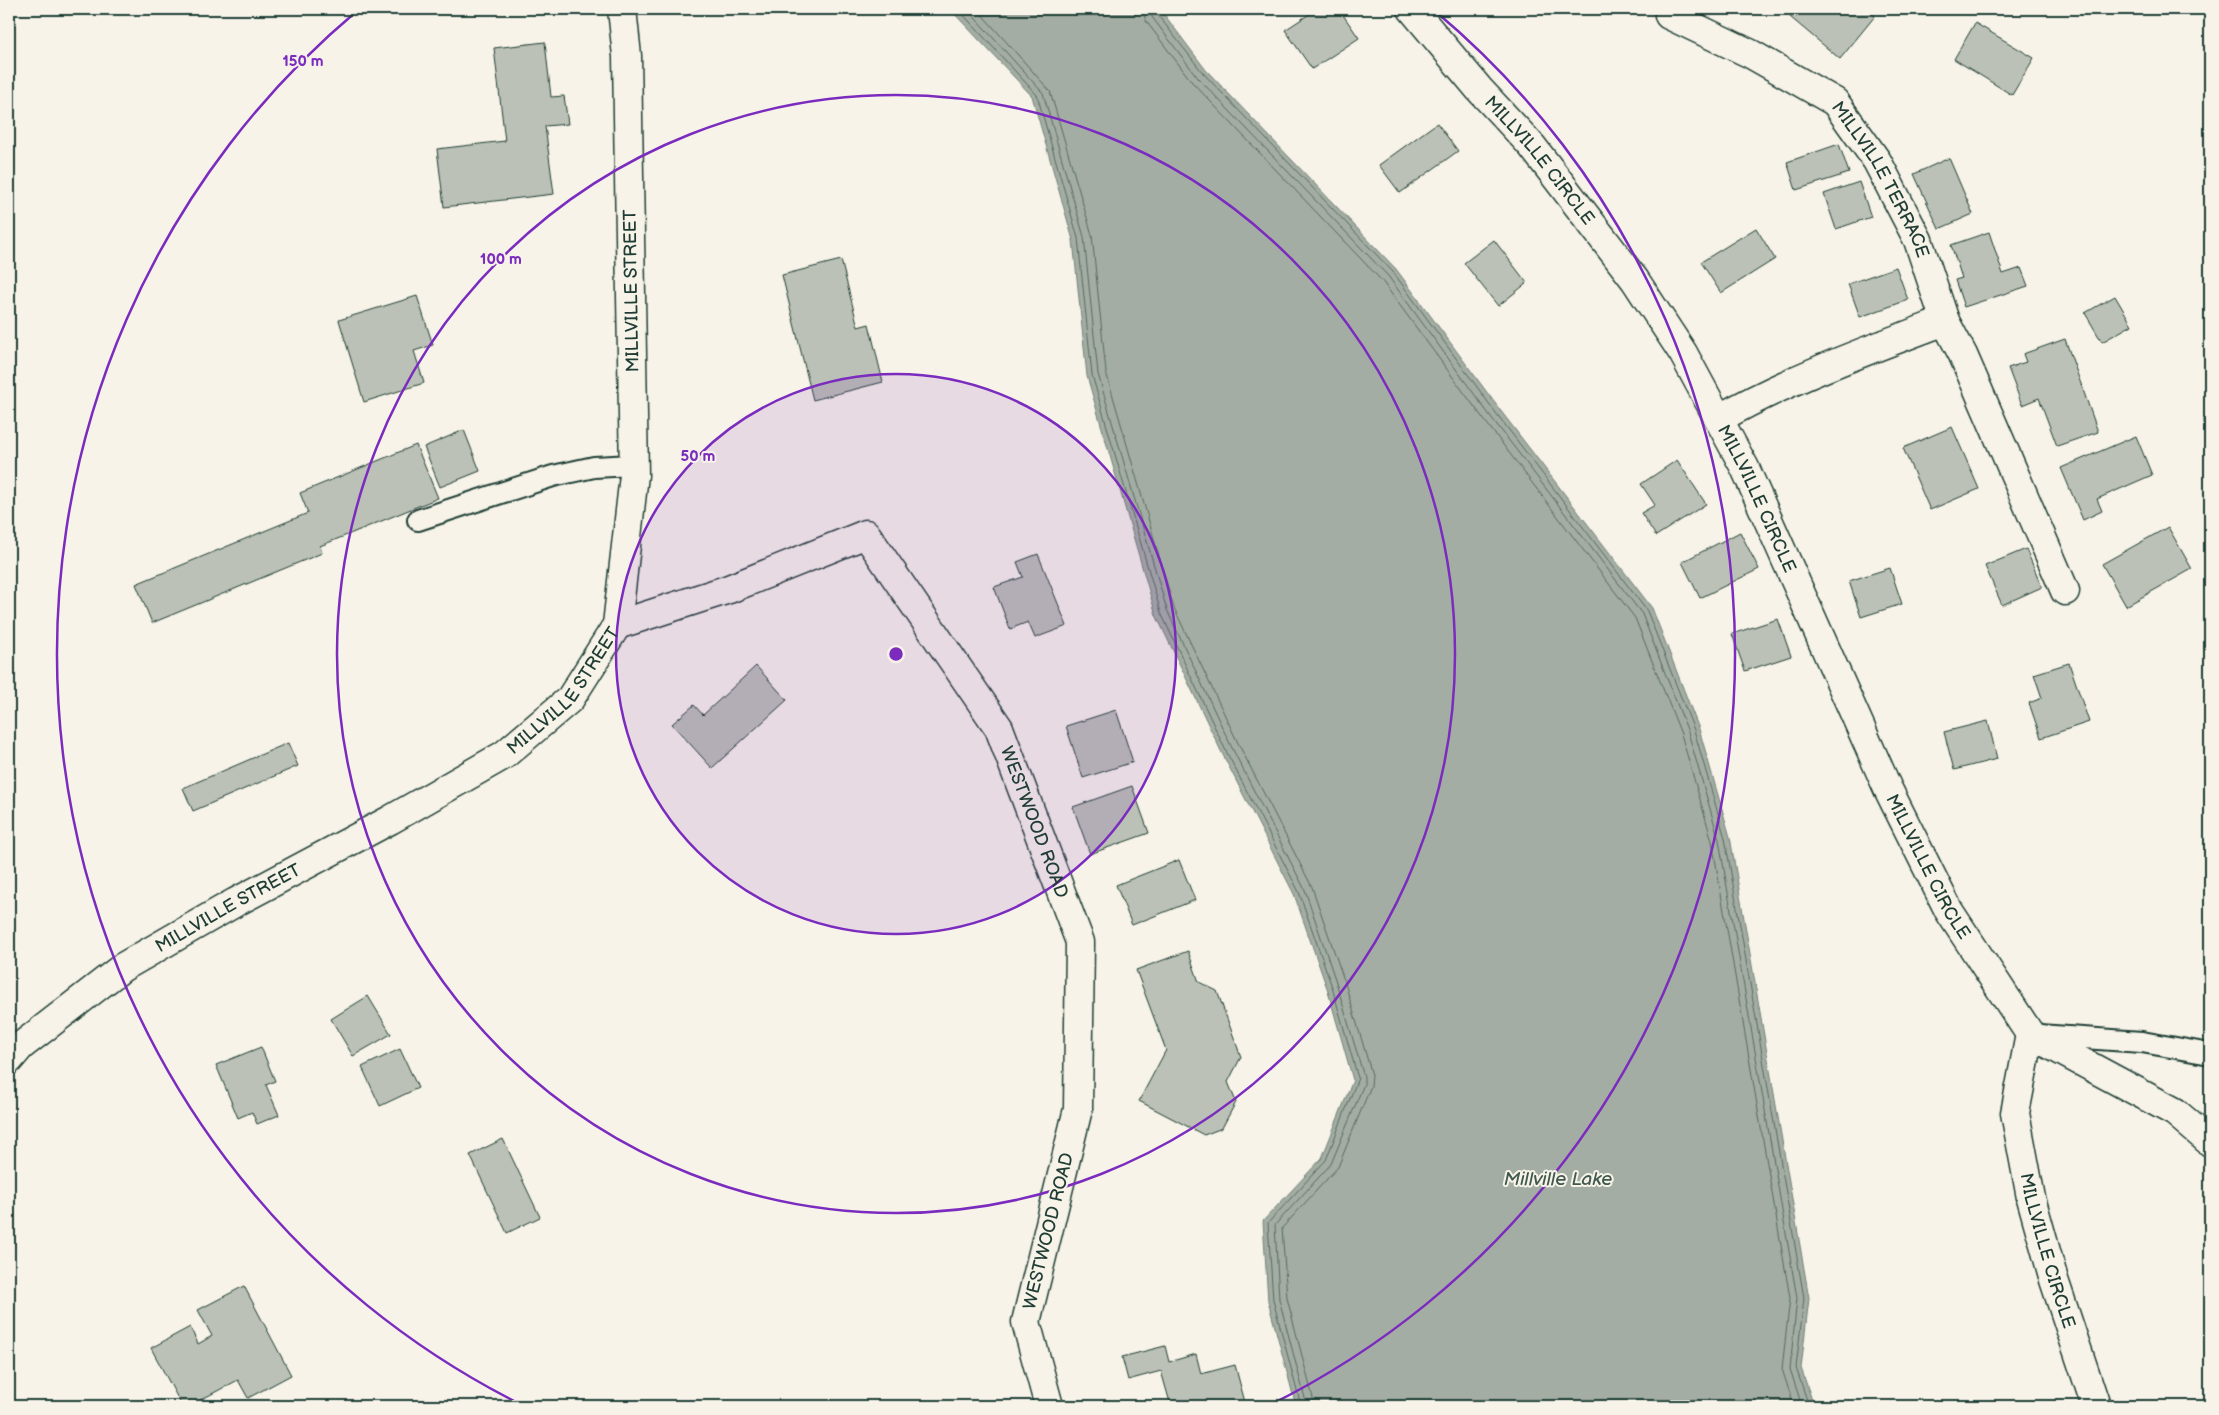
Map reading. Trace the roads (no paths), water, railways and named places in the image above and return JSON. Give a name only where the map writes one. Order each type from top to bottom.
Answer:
[{"type":"street","name":"MILLVILLE STREET","points":[[9,1060],[21,1046],[123,966],[236,902],[390,820],[504,754],[570,699],[617,624],[633,465],[627,56],[622,9]]},
{"type":"street","name":"MILLVILLE CIRCLE","points":[[1412,9],[1478,89],[1532,146],[1635,280],[1683,353],[1720,418],[1745,468],[1888,789],[1949,911],[2030,1034],[2175,1112],[2210,1142]]},
{"type":"street","name":"MILLVILLE TERRACE","points":[[1669,15],[1751,54],[1836,102],[1877,161],[1918,240],[1945,321],[1963,355],[2065,591]]},
{"type":"street","points":[[1720,418],[1759,396],[1829,366],[1945,321]]},
{"type":"street","name":"WESTWOOD ROAD","points":[[617,624],[729,589],[866,534],[999,728],[1080,942],[1078,1110],[1026,1322],[1049,1406]]},
{"type":"street","name":"MILLVILLE CIRCLE","points":[[2030,1034],[2015,1113],[2036,1216],[2054,1280],[2096,1406]]},
{"type":"lane","points":[[418,520],[553,476],[594,467],[633,465]]},
{"type":"lane","points":[[2030,1034],[2142,1042],[2210,1054]]},
{"type":"water","name":"Millville Lake","points":[[950,9],[1160,9],[1206,70],[1396,269],[1500,410],[1652,608],[1699,729],[1730,837],[1809,1298],[1801,1368],[1814,1406],[1296,1406],[1268,1301],[1263,1221],[1322,1158],[1353,1080],[1327,988],[1294,894],[1221,751],[1156,615],[1087,376],[1073,240],[1032,96]]}]
